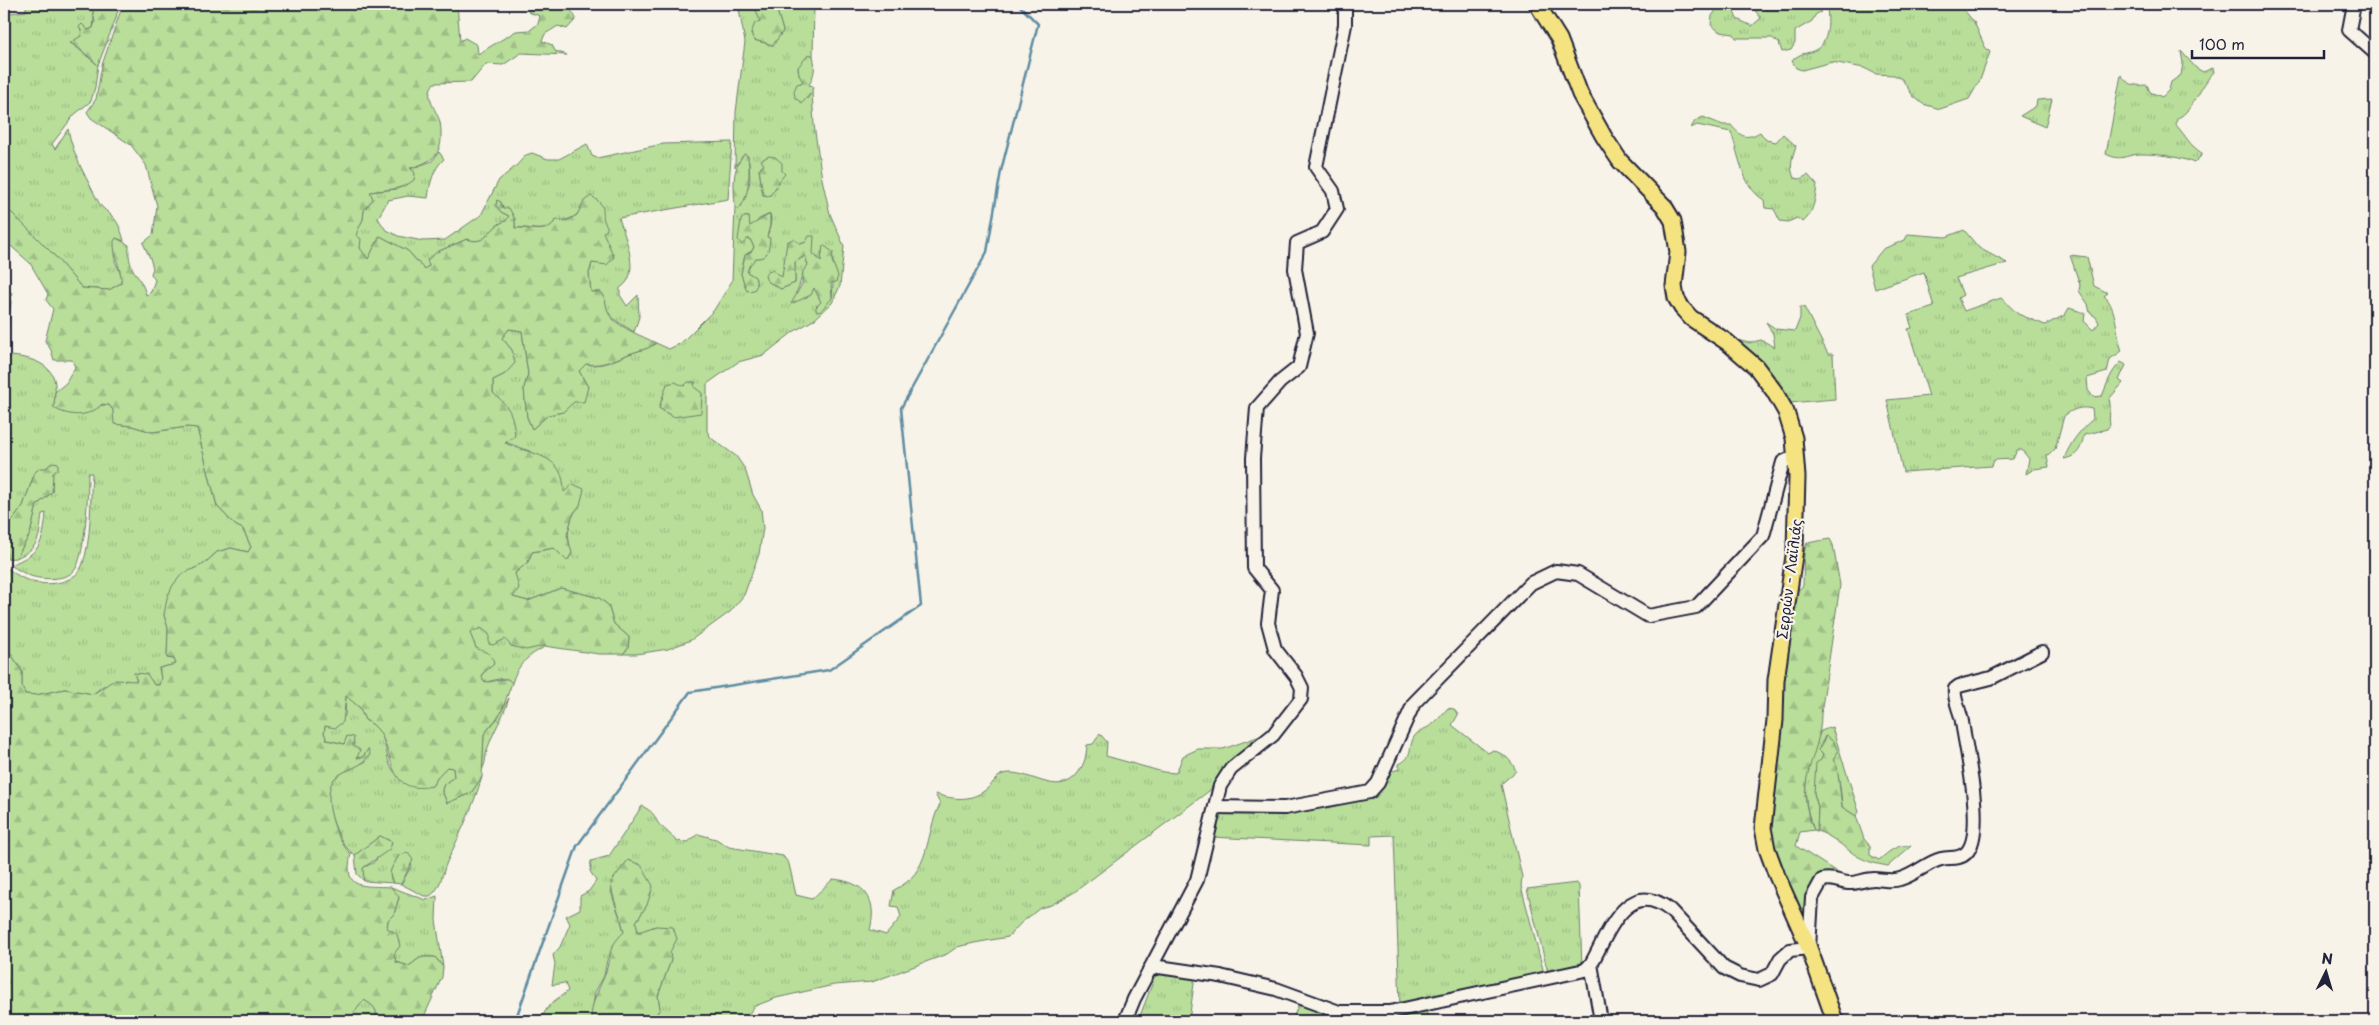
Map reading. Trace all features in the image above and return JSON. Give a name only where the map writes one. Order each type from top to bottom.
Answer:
[{"type":"main road","name":"Σερρών - Λαϊλιάς","points":[[1538,4],[1558,39],[1580,94],[1604,137],[1620,161],[1664,206],[1673,221],[1678,252],[1674,286],[1676,298],[1691,318],[1727,342],[1756,367],[1786,412],[1794,438],[1798,512],[1795,549],[1776,680],[1775,720],[1763,828],[1767,849],[1777,876],[1809,948],[1835,1021]]},
{"type":"street","points":[[1125,1021],[1149,970],[1196,880],[1220,786],[1231,769],[1273,735],[1301,699],[1302,688],[1296,676],[1275,649],[1268,623],[1272,590],[1254,568],[1253,458],[1257,408],[1280,382],[1299,367],[1307,333],[1295,269],[1297,243],[1322,232],[1337,209],[1333,191],[1316,167],[1345,25],[1345,4]]},
{"type":"street","points":[[2354,4],[2349,30],[2375,53]]},
{"type":"street","points":[[1216,807],[1285,808],[1370,792],[1378,783],[1414,703],[1531,583],[1556,571],[1578,574],[1648,616],[1696,607],[1763,536],[1783,462],[1796,460]]},
{"type":"street","points":[[1149,970],[1159,967],[1220,976],[1276,989],[1339,1012],[1390,1012],[1585,970],[1591,964],[1616,917],[1629,903],[1642,900],[1660,902],[1724,968],[1740,976],[1759,980],[1772,974],[1780,958],[1790,950],[1809,948],[1812,898],[1822,880],[1830,878],[1850,884],[1873,879],[1899,880],[1933,862],[1958,858],[1968,851],[1971,845],[1975,816],[1974,796],[1961,713],[1954,695],[1955,689],[1959,686],[1991,678],[2042,652]]},
{"type":"street","points":[[1591,964],[1601,1021]]},
{"type":"green space","points":[[26,4],[93,4],[95,7],[93,28],[88,30],[82,24],[81,36],[71,43],[98,65],[91,101],[74,115],[52,144],[55,149],[68,129],[77,158],[99,203],[115,219],[120,228],[124,241],[116,238],[115,261],[122,277],[121,283],[109,290],[82,288],[53,254],[4,205],[4,14],[26,11]]},
{"type":"green space","points":[[93,4],[119,4],[116,18],[98,65],[79,48],[70,43],[81,36],[82,32],[79,27],[82,24],[88,30],[93,28],[95,22],[92,7],[95,6]]},
{"type":"green space","points":[[123,4],[457,4],[460,41],[465,38],[477,45],[478,54],[516,31],[530,30],[538,24],[540,16],[528,12],[533,6],[564,7],[573,13],[576,19],[567,29],[558,26],[545,34],[542,41],[552,45],[555,51],[567,55],[521,53],[503,65],[486,64],[471,82],[434,83],[431,88],[430,97],[439,119],[441,135],[441,142],[437,153],[423,164],[410,168],[415,173],[414,180],[409,184],[398,188],[370,192],[373,199],[364,210],[363,219],[356,235],[361,239],[360,248],[368,259],[380,236],[408,251],[424,269],[429,266],[427,260],[437,252],[467,239],[474,241],[484,238],[495,227],[506,221],[509,216],[501,212],[496,206],[497,200],[501,202],[503,208],[509,208],[515,219],[515,228],[537,230],[547,228],[556,220],[566,221],[577,215],[584,201],[591,196],[601,204],[607,226],[607,230],[603,232],[614,257],[607,265],[592,263],[589,273],[591,292],[601,292],[609,314],[621,325],[656,343],[646,349],[605,363],[586,364],[579,371],[588,387],[584,402],[574,402],[563,412],[548,415],[532,429],[527,417],[525,400],[524,388],[528,374],[522,331],[509,329],[502,338],[512,350],[515,363],[505,374],[493,380],[493,393],[507,407],[513,422],[515,436],[505,443],[536,454],[553,463],[563,479],[564,492],[573,484],[584,489],[580,505],[573,514],[567,535],[572,553],[567,561],[554,548],[532,552],[528,562],[515,573],[519,588],[513,597],[528,601],[561,588],[599,598],[608,605],[614,624],[629,637],[628,649],[622,654],[599,654],[544,646],[526,650],[511,646],[505,639],[493,645],[489,644],[489,634],[481,628],[470,633],[476,648],[488,653],[493,660],[494,664],[482,674],[483,681],[508,679],[512,683],[501,713],[484,734],[482,777],[471,793],[447,803],[442,790],[444,784],[454,777],[453,768],[447,767],[432,786],[415,787],[403,783],[391,763],[383,738],[376,728],[365,720],[360,708],[346,696],[343,722],[335,728],[325,726],[324,733],[327,740],[344,744],[347,736],[354,737],[353,746],[360,750],[357,758],[363,757],[368,749],[370,754],[359,765],[335,778],[329,795],[335,829],[345,848],[351,854],[350,875],[353,881],[358,884],[391,887],[399,897],[394,914],[388,920],[387,928],[397,934],[400,946],[394,954],[396,962],[409,966],[421,957],[435,957],[443,967],[442,977],[422,1021],[376,1021],[374,1008],[364,1000],[353,1014],[351,1021],[4,1021],[4,643],[22,671],[22,686],[25,694],[36,695],[65,689],[93,694],[114,680],[137,681],[134,673],[147,674],[154,685],[159,685],[161,678],[159,668],[176,664],[174,659],[167,658],[168,628],[164,615],[167,598],[173,585],[182,574],[204,564],[217,552],[231,548],[248,552],[251,547],[243,529],[235,525],[217,506],[197,428],[187,427],[152,432],[132,426],[114,424],[113,410],[109,405],[102,404],[91,412],[79,415],[66,413],[54,408],[55,392],[66,383],[75,367],[72,360],[54,360],[51,350],[45,341],[53,309],[46,300],[48,294],[30,263],[4,240],[4,205],[53,254],[82,288],[109,290],[121,283],[121,274],[114,247],[116,238],[129,245],[132,268],[141,282],[146,295],[151,292],[155,280],[151,274],[153,268],[150,258],[143,243],[153,235],[157,206],[146,165],[131,145],[91,118],[87,112],[96,99],[102,65]]},
{"type":"green space","points":[[738,4],[758,4],[760,21],[751,33],[754,40],[773,45],[783,31],[775,4],[814,4],[813,56],[809,54],[799,75],[804,82],[801,84],[807,99],[812,92],[814,125],[822,179],[830,214],[844,246],[840,286],[832,303],[815,319],[793,332],[764,355],[738,362],[707,384],[707,431],[711,438],[736,456],[745,469],[753,495],[761,509],[763,528],[759,554],[744,595],[730,612],[691,640],[668,649],[636,654],[622,654],[628,649],[629,637],[614,624],[608,605],[599,598],[561,588],[528,601],[513,597],[515,573],[528,562],[532,552],[554,548],[567,561],[572,554],[568,534],[570,523],[580,505],[564,492],[532,452],[505,442],[493,393],[493,380],[505,374],[512,350],[502,338],[509,329],[522,331],[528,374],[524,388],[525,400],[527,417],[532,429],[548,415],[563,412],[588,387],[579,371],[586,364],[599,365],[648,348],[656,343],[669,349],[681,343],[714,310],[732,281],[735,207],[738,210],[741,207],[750,182],[749,162],[738,162],[735,167],[736,112],[745,42]],"holes":[[[764,165],[778,181],[775,190],[763,195],[759,169]],[[770,214],[771,222],[767,237],[747,272],[755,277],[747,291],[741,274],[745,255],[752,251],[754,247],[750,239],[747,239],[740,230],[741,221],[744,217],[749,217],[749,226],[755,225],[759,219]],[[796,241],[801,244],[806,242],[812,248],[813,254],[822,261],[821,252],[832,252],[834,269],[832,298],[816,307],[822,302],[814,287],[795,294],[808,265],[805,256],[795,262],[795,283],[781,289],[767,281],[777,273],[782,278],[786,254]],[[695,382],[694,387],[702,394],[701,406],[673,417],[659,408],[664,393]]]},
{"type":"green space","points":[[758,4],[775,4],[783,31],[773,45],[754,40],[751,33],[755,23],[760,21],[756,10]]},
{"type":"green space","points":[[1761,4],[1766,10],[1788,10],[1789,4],[1812,4],[1821,12],[1816,14],[1812,21],[1795,31],[1795,43],[1791,50],[1782,52],[1779,43],[1772,38],[1736,38],[1734,34],[1720,32],[1711,25],[1712,16],[1717,9],[1726,10],[1732,7],[1737,19],[1752,26],[1761,18],[1753,8]]},
{"type":"green space","points":[[1826,4],[1959,4],[1974,22],[1985,47],[1990,52],[1980,80],[1969,99],[1940,109],[1923,104],[1913,96],[1902,79],[1894,75],[1876,74],[1864,68],[1832,62],[1802,70],[1796,68],[1792,61],[1801,54],[1817,49],[1824,40],[1828,28]]},
{"type":"green space","points":[[2181,51],[2196,68],[2203,72],[2213,68],[2214,72],[2204,84],[2193,104],[2177,119],[2176,125],[2191,144],[2203,154],[2194,163],[2161,155],[2140,154],[2116,158],[2106,154],[2121,75],[2132,84],[2147,85],[2150,92],[2162,97],[2169,90],[2171,82],[2181,75],[2183,63]]},
{"type":"green space","points":[[809,54],[813,56],[814,60],[814,71],[809,85],[813,86],[812,92],[802,103],[795,98],[794,91],[797,84],[803,82],[799,75],[798,67]]},
{"type":"green space","points":[[2052,99],[2045,127],[2020,116],[2036,106],[2037,100]]},
{"type":"green space","points":[[1703,117],[1723,125],[1731,125],[1744,136],[1751,136],[1760,132],[1766,140],[1776,142],[1783,134],[1796,146],[1792,162],[1794,178],[1800,179],[1808,175],[1817,185],[1813,205],[1809,215],[1803,222],[1797,218],[1788,222],[1780,221],[1774,209],[1765,208],[1764,200],[1746,179],[1731,132],[1697,125],[1691,128],[1695,121]]},
{"type":"green space","points":[[732,142],[728,199],[619,218],[628,246],[631,265],[627,282],[620,288],[620,295],[627,306],[638,295],[639,317],[634,332],[618,322],[608,312],[601,292],[591,292],[589,273],[592,263],[614,257],[602,232],[581,209],[573,217],[567,220],[556,220],[547,228],[515,228],[515,219],[497,200],[496,206],[501,212],[509,216],[506,221],[495,227],[484,238],[474,241],[467,239],[437,252],[429,266],[424,269],[408,251],[380,236],[368,260],[363,255],[355,235],[363,219],[364,210],[373,199],[369,192],[397,189],[408,184],[410,169],[432,161],[439,152],[444,159],[437,167],[428,198],[408,196],[388,200],[378,218],[385,229],[398,236],[423,241],[445,240],[481,215],[499,180],[526,155],[532,153],[548,159],[559,159],[587,144],[592,156],[597,158],[663,144]]},
{"type":"green space","points":[[744,154],[748,156],[748,184],[745,198],[738,210],[735,207],[734,179],[737,167]]},
{"type":"green space","points":[[769,156],[775,157],[782,163],[782,171],[785,174],[769,196],[763,195],[759,169],[764,165],[761,160]]},
{"type":"green space","points":[[770,214],[767,237],[770,238],[768,249],[763,257],[756,258],[749,266],[747,272],[755,277],[757,285],[754,290],[747,291],[741,274],[745,255],[752,251],[754,247],[750,239],[747,239],[742,245],[738,240],[741,220],[744,217],[749,217],[750,226]]},
{"type":"green space","points":[[1964,230],[1979,248],[2007,263],[1956,278],[1963,295],[1958,298],[1964,311],[2001,298],[2018,314],[2045,325],[2065,315],[2069,308],[2085,313],[2084,321],[2093,330],[2099,323],[2096,317],[2090,313],[2088,304],[2079,291],[2080,285],[2070,255],[2087,257],[2094,286],[2108,293],[2104,296],[2114,314],[2122,351],[2110,359],[2107,372],[2087,378],[2088,390],[2093,397],[2102,396],[2117,366],[2121,362],[2126,365],[2119,380],[2123,383],[2109,399],[2110,425],[2107,429],[2084,435],[2082,444],[2076,454],[2064,459],[2076,437],[2093,419],[2092,409],[2088,408],[2074,410],[2064,416],[2055,449],[2047,457],[2049,467],[2034,469],[2026,474],[2029,459],[2022,450],[2017,450],[2013,459],[1994,460],[1992,466],[1903,472],[1887,400],[1929,396],[1908,329],[1912,328],[1908,315],[1934,307],[1924,272],[1875,289],[1869,266],[1883,249],[1905,240],[1908,234],[1946,237]]},
{"type":"green space","points":[[809,236],[814,236],[813,254],[821,261],[823,245],[833,252],[832,261],[838,276],[836,282],[831,283],[832,298],[820,312],[816,311],[816,307],[821,302],[814,288],[811,295],[791,304],[802,284],[803,271],[808,265],[805,256],[795,262],[795,283],[781,289],[767,281],[765,276],[768,271],[772,270],[782,277],[787,242],[793,239],[801,244],[806,242]]},
{"type":"green space","points":[[4,287],[12,293],[5,356],[36,361],[49,370],[55,384],[54,408],[109,405],[113,410],[115,424],[132,426],[152,432],[187,427],[197,428],[217,506],[235,525],[243,529],[251,547],[248,552],[231,548],[217,552],[204,564],[193,569],[164,615],[168,628],[167,658],[174,659],[176,664],[159,668],[161,678],[159,685],[154,685],[134,673],[137,681],[103,686],[93,694],[65,689],[36,695],[25,694],[22,686],[22,671],[4,643],[4,566],[24,579],[50,584],[66,581],[78,572],[82,566],[88,545],[92,473],[88,473],[86,521],[82,548],[73,572],[63,577],[39,578],[28,575],[10,565],[34,552],[41,540],[46,513],[42,514],[39,536],[34,546],[16,558],[30,534],[37,505],[52,492],[53,462],[46,468],[35,472],[23,506],[6,530],[4,538]]},
{"type":"green space","points":[[1800,307],[1804,307],[1828,354],[1833,354],[1835,399],[1789,403],[1773,376],[1744,349],[1725,337],[1749,343],[1761,340],[1775,347],[1773,334],[1766,322],[1776,329],[1795,331],[1800,318]]},
{"type":"green space","points":[[675,382],[684,386],[688,382],[695,382],[694,387],[702,393],[701,413],[673,417],[659,408],[667,384]]},
{"type":"green space","points":[[53,462],[58,463],[58,469],[53,473],[52,492],[37,505],[30,534],[16,558],[4,559],[6,530],[23,506],[35,472],[40,468],[46,468]]},
{"type":"green space","points":[[1830,539],[1833,545],[1840,585],[1820,730],[1806,783],[1805,796],[1814,830],[1800,832],[1796,846],[1849,880],[1822,877],[1807,934],[1776,864],[1767,814],[1783,716],[1781,693],[1792,595],[1803,586],[1804,552],[1807,543]]},
{"type":"green space","points":[[481,628],[504,638],[547,646],[534,653],[521,665],[512,683],[506,679],[487,682],[481,678],[482,674],[490,667],[483,652],[476,648],[469,633]]},
{"type":"green space","points":[[346,695],[360,708],[365,720],[380,732],[389,763],[398,775],[432,786],[447,767],[453,768],[454,777],[444,784],[442,790],[447,803],[471,793],[482,777],[439,885],[430,896],[424,896],[401,884],[412,865],[399,855],[390,875],[393,883],[364,881],[362,868],[373,863],[392,842],[380,836],[355,855],[343,843],[338,834],[328,801],[330,784],[341,773],[367,761],[363,757],[357,758],[347,736],[345,744],[327,740],[324,733],[325,726],[345,716]]},
{"type":"green space","points":[[509,698],[489,744],[482,770],[484,734],[497,719]]},
{"type":"green space","points":[[1448,708],[1454,709],[1458,715],[1452,725],[1488,753],[1493,750],[1510,760],[1516,771],[1501,784],[1522,877],[1521,886],[1544,973],[1400,1007],[1394,835],[1371,836],[1371,845],[1211,837],[1221,811],[1376,790],[1391,769],[1393,771],[1399,769],[1399,764],[1406,759],[1410,752],[1412,741],[1416,734],[1432,725]]},
{"type":"green space","points":[[1832,727],[1859,812],[1856,816],[1842,807],[1841,791],[1834,758],[1825,736],[1819,750],[1823,755],[1814,793],[1818,807],[1817,831],[1814,830],[1809,817],[1806,780],[1811,755],[1821,731]]},
{"type":"green space","points":[[1269,733],[1223,773],[1209,791],[1073,893],[1051,905],[1040,908],[1021,923],[1008,937],[957,947],[947,954],[872,982],[834,985],[776,998],[755,1006],[743,1021],[651,1021],[660,1009],[658,996],[671,960],[656,926],[638,933],[636,922],[647,905],[628,860],[611,891],[624,932],[607,960],[604,976],[595,992],[591,1021],[539,1021],[550,1004],[568,991],[565,983],[552,985],[555,964],[553,955],[560,947],[570,924],[566,916],[580,909],[580,896],[589,891],[596,881],[590,871],[591,861],[609,856],[642,806],[652,813],[659,824],[676,841],[688,842],[698,834],[716,839],[729,847],[783,856],[789,864],[796,895],[812,899],[833,879],[861,888],[870,901],[872,909],[870,930],[886,935],[901,917],[898,907],[891,906],[894,890],[915,873],[925,852],[940,804],[935,794],[950,798],[970,797],[983,792],[1001,775],[1012,773],[1052,783],[1061,784],[1070,781],[1082,766],[1086,756],[1087,745],[1093,744],[1100,734],[1107,742],[1106,756],[1163,772],[1176,773],[1183,756],[1198,749],[1223,749]]},
{"type":"green space","points":[[1826,736],[1834,742],[1838,752],[1833,760],[1837,766],[1842,807],[1856,816],[1864,839],[1870,846],[1870,855],[1879,860],[1897,847],[1911,846],[1888,866],[1872,863],[1861,858],[1833,839],[1817,831],[1818,807],[1814,793],[1816,763],[1821,760],[1823,755],[1818,750]]},
{"type":"green space","points":[[380,836],[392,842],[390,849],[363,868],[364,881],[357,874],[355,855]]},
{"type":"green space","points":[[408,853],[413,860],[401,884],[393,883],[390,875],[399,855]]},
{"type":"green space","points":[[628,860],[641,865],[653,886],[647,905],[636,922],[638,932],[656,926],[673,927],[677,939],[670,952],[671,960],[658,996],[660,1009],[651,1021],[591,1021],[593,1003],[604,977],[611,949],[624,932],[611,882]]},
{"type":"green space","points":[[1577,883],[1579,886],[1582,968],[1551,973],[1547,969],[1527,889]]},
{"type":"green space","points":[[391,887],[426,900],[437,896],[436,920],[443,967],[435,957],[421,957],[409,966],[396,962],[387,929],[388,920],[394,914],[399,898]]},
{"type":"green space","points":[[1156,972],[1195,976],[1189,1021],[1138,1021],[1153,982],[1152,975]]},
{"type":"green space","points":[[1301,999],[1337,1014],[1338,1021],[1296,1021],[1296,1018],[1293,1018]]},
{"type":"green space","points":[[364,1000],[374,1008],[376,1021],[351,1021],[353,1014]]},
{"type":"green space","points":[[1426,1007],[1428,1021],[1391,1021],[1391,1016]]},
{"type":"waterway","points":[[515,1021],[577,846],[690,692],[829,670],[921,606],[901,408],[987,252],[1001,171],[1038,24],[1018,4]]}]
